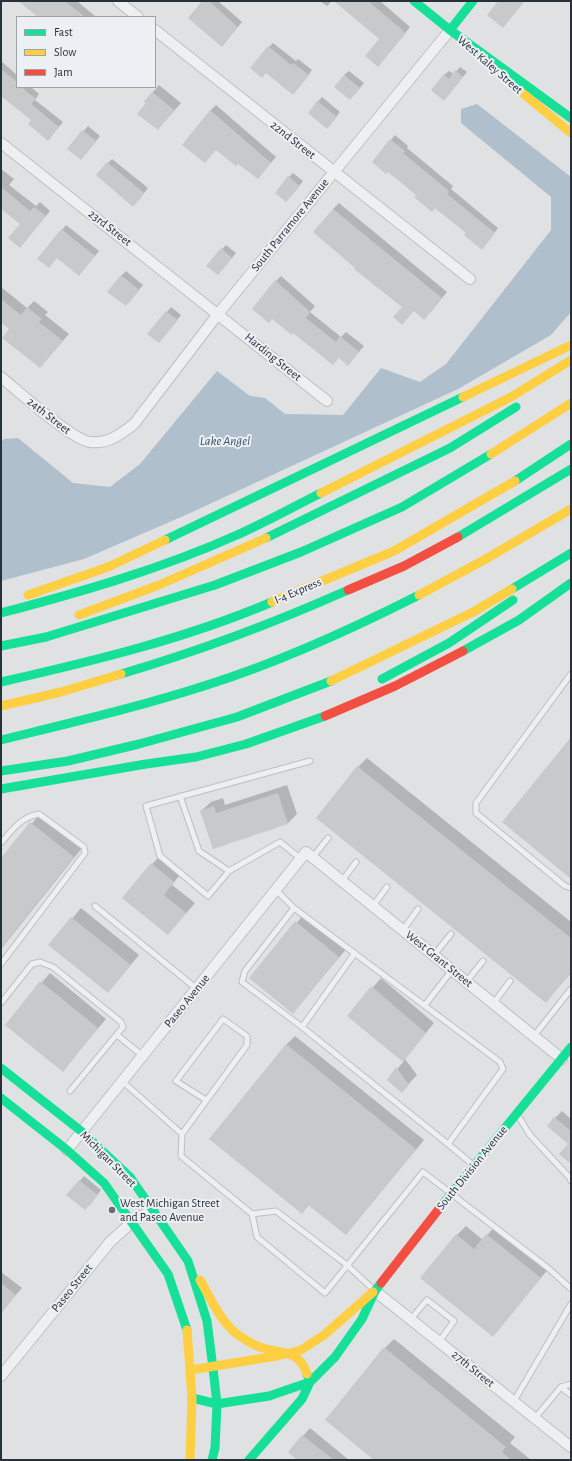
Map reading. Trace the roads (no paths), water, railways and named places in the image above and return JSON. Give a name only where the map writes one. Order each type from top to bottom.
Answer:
[{"type":"main road","points":[[414,1],[450,30]]},
{"type":"main road","name":"South Parramore Avenue","points":[[450,30],[472,1]]},
{"type":"main road","name":"West Kaley Street","points":[[450,30],[571,118]]},
{"type":"main road","name":"West Kaley Street","points":[[450,30],[510,84],[571,133]]},
{"type":"main road","points":[[17,598],[108,567],[571,346]]},
{"type":"main road","points":[[536,392],[571,360]]},
{"type":"main road","points":[[1,613],[79,592],[134,574],[237,535],[511,398],[571,360]]},
{"type":"main road","points":[[46,637],[79,615],[159,585],[239,551],[399,474],[450,448],[525,401]]},
{"type":"main road","points":[[1,646],[46,637],[215,585],[301,552],[402,507],[495,452],[571,403]]},
{"type":"main road","name":"I-4 Express","points":[[1,682],[57,670],[150,645],[244,614],[394,551],[507,487],[571,444]]},
{"type":"main road","name":"I-4 Express","points":[[1,706],[61,692],[179,657],[296,612],[404,566],[466,533],[571,469]]},
{"type":"main road","points":[[1,740],[136,706],[208,685],[277,660],[400,605],[512,544],[571,509]]},
{"type":"main road","points":[[372,683],[400,670],[478,625],[498,612],[569,555]]},
{"type":"main road","points":[[1,771],[68,761],[139,744],[237,717],[343,677],[473,612],[569,555]]},
{"type":"main road","points":[[1,789],[146,764],[169,763],[252,743],[332,714],[412,679],[499,632],[571,583]]},
{"type":"main road","points":[[146,764],[166,756],[232,739],[287,719]]},
{"type":"main road","name":"South Division Avenue","points":[[192,1398],[216,1404],[269,1396],[310,1382],[336,1357],[362,1319],[375,1291],[473,1166],[571,1048]]},
{"type":"main road","name":"West Grant Street","points":[[562,1059],[571,1066]]},
{"type":"main road","name":"Michigan Street","points":[[1,1068],[81,1131],[130,1177],[188,1262],[206,1322],[212,1368],[216,1404],[215,1448],[212,1460]]},
{"type":"main road","name":"Michigan Street","points":[[1,1098],[67,1150],[104,1183],[168,1274],[187,1329],[192,1398],[190,1460]]},
{"type":"main road","points":[[188,1262],[227,1324],[240,1337],[261,1348],[292,1354],[304,1365],[310,1382],[302,1399],[249,1460]]},
{"type":"main road","name":"South Division Avenue","points":[[190,1370],[212,1368],[292,1354],[306,1347],[330,1329],[351,1309],[375,1291]]},
{"type":"street","points":[[118,1],[137,16]]},
{"type":"street","name":"South Parramore Avenue","points":[[103,442],[117,438],[134,424],[218,314],[450,30]]},
{"type":"street","name":"22nd Street","points":[[156,31],[470,279]]},
{"type":"street","name":"23rd Street","points":[[1,143],[218,314]]},
{"type":"street","name":"Harding Street","points":[[218,314],[327,401]]},
{"type":"street","name":"24th Street","points":[[1,377],[73,435],[89,442],[103,442]]},
{"type":"street","name":"West Grant Street","points":[[307,856],[342,881],[562,1059]]},
{"type":"street","name":"Paseo Avenue","points":[[67,1150],[276,890],[307,856]]},
{"type":"street","name":"Paseo Street","points":[[1,1376],[110,1242],[132,1222],[153,1209]]},
{"type":"street","name":"27th Street","points":[[375,1291],[571,1447]]},
{"type":"lane","points":[[571,674],[476,803],[476,813],[566,886],[571,888]]},
{"type":"lane","points":[[310,761],[146,806],[160,856],[208,896],[229,871],[280,842],[307,856],[328,838]]},
{"type":"lane","points":[[180,796],[199,851],[229,871]]},
{"type":"lane","points":[[1,843],[16,825],[29,816],[39,814],[84,847],[85,853],[1,964]]},
{"type":"lane","points":[[342,881],[356,862]]},
{"type":"lane","points":[[373,906],[387,887]]},
{"type":"lane","points":[[276,890],[294,908],[500,1062],[503,1069],[448,1144]]},
{"type":"lane","points":[[95,906],[197,989]]},
{"type":"lane","points":[[294,908],[245,971],[242,982],[302,1027],[448,1144],[473,1166]]},
{"type":"lane","points":[[403,930],[418,909]]},
{"type":"lane","points":[[434,956],[451,934]]},
{"type":"lane","points":[[302,1027],[355,953]]},
{"type":"lane","points":[[466,982],[483,960]]},
{"type":"lane","points":[[1,1003],[32,964],[40,962],[53,967],[121,1022],[123,1027],[70,1091]]},
{"type":"lane","points":[[425,1005],[452,970]]},
{"type":"lane","points":[[493,1004],[510,982]]},
{"type":"lane","points":[[534,1036],[571,990]]},
{"type":"lane","points":[[206,1100],[176,1080],[223,1019],[247,1036],[247,1045],[182,1134],[181,1156],[252,1214],[257,1237],[325,1293],[423,1172],[548,1268],[571,1289]]},
{"type":"lane","points":[[117,1035],[143,1056]]},
{"type":"lane","points":[[122,1081],[182,1134]]},
{"type":"lane","points":[[517,1113],[530,1135],[570,1178],[571,1181]]},
{"type":"lane","points":[[252,1214],[276,1211],[347,1265],[375,1291]]},
{"type":"lane","points":[[411,1319],[427,1300],[454,1321],[439,1342]]},
{"type":"lane","points":[[514,1401],[571,1304]]},
{"type":"lane","points":[[535,1418],[561,1387],[571,1384]]},
{"type":"lane","points":[[561,1387],[571,1395]]},
{"type":"water","name":"Lake Angel","points":[[477,104],[571,177],[571,312],[551,335],[458,389],[188,514],[84,559],[1,581],[1,442],[4,439],[18,438],[73,483],[110,487],[140,464],[217,371],[250,396],[265,398],[285,414],[343,415],[381,368],[420,382],[446,364],[551,230],[551,197],[461,123],[461,109]]},
{"type":"place","name":"West Michigan Street and Paseo Avenue","points":[[112,1210]]}]
